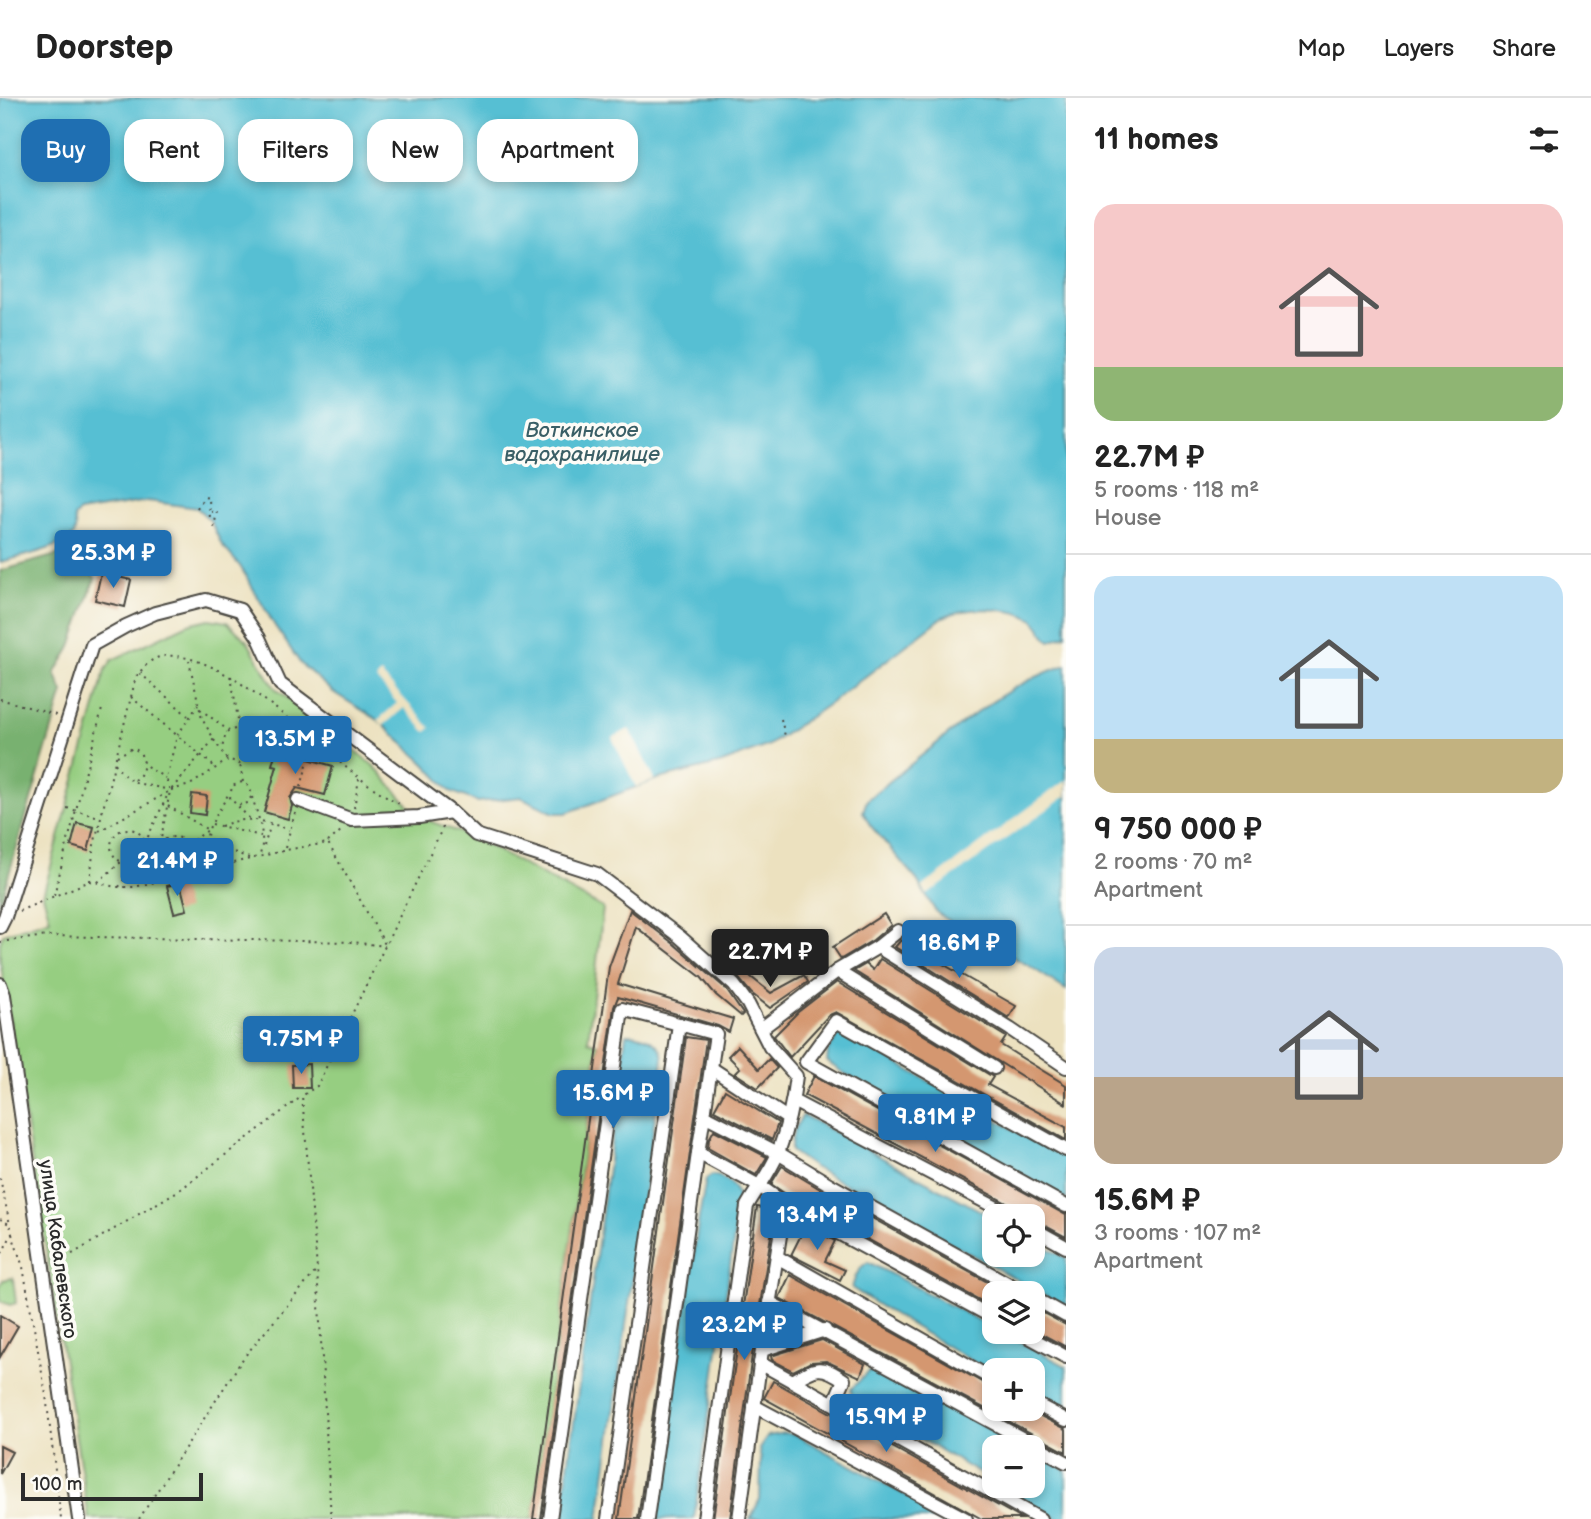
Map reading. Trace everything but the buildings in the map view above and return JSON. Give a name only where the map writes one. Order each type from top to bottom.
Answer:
[{"type":"street","points":[[3,922],[92,645],[155,613],[206,600],[240,610],[259,638],[281,684],[451,811],[476,835],[597,874],[680,937],[734,985],[748,1004],[770,1047],[796,1076]]},
{"type":"street","points":[[298,800],[352,820],[419,817],[451,811]]},
{"type":"street","points":[[761,1029],[836,971],[878,947],[898,931]]},
{"type":"street","points":[[878,947],[1066,1067]]},
{"type":"street","points":[[836,971],[995,1068]]},
{"type":"street","name":"улица Кабалевского","points":[[0,984],[4,995],[79,1519]]},
{"type":"street","points":[[550,1519],[622,1009],[716,1034],[648,1519]]},
{"type":"street","points":[[704,1519],[747,1206],[778,1153],[793,1101],[796,1076],[836,1021],[1066,1150]]},
{"type":"street","points":[[608,1519],[679,1024]]},
{"type":"street","points":[[806,1062],[1066,1206]]},
{"type":"street","points":[[711,1068],[787,1118]]},
{"type":"street","points":[[793,1101],[989,1204]]},
{"type":"street","points":[[704,1115],[778,1153],[1003,1281]]},
{"type":"street","points":[[698,1153],[761,1186],[785,1204],[982,1311]]},
{"type":"street","points":[[739,1519],[785,1204]]},
{"type":"street","points":[[1045,1235],[1066,1247]]},
{"type":"street","points":[[777,1257],[982,1373]]},
{"type":"street","points":[[769,1302],[1066,1462]]},
{"type":"street","points":[[1045,1304],[1066,1316]]},
{"type":"street","points":[[761,1357],[825,1330]]},
{"type":"street","points":[[1042,1344],[1066,1357]]},
{"type":"street","points":[[761,1357],[793,1381],[1040,1519]]},
{"type":"street","points":[[793,1381],[813,1369],[827,1368],[844,1380],[834,1403]]},
{"type":"street","points":[[754,1406],[966,1519]]},
{"type":"street","points":[[1045,1409],[1066,1420]]},
{"type":"path","points":[[197,508],[204,497],[209,498],[210,520]]},
{"type":"path","points":[[210,512],[218,512],[214,528]]},
{"type":"path","points":[[90,881],[101,818],[135,677],[146,663],[164,656],[189,659],[231,676],[258,694],[359,778],[419,817]]},
{"type":"path","points":[[189,659],[202,719],[228,760],[240,764],[254,757],[258,743],[253,733],[239,727],[229,731],[222,740],[222,748]]},
{"type":"path","points":[[139,673],[190,717]]},
{"type":"path","points":[[231,676],[239,727]]},
{"type":"path","points":[[131,697],[216,768]]},
{"type":"path","points":[[0,699],[68,720]]},
{"type":"path","points":[[145,843],[160,845],[174,837],[181,839],[188,844],[190,859],[181,870],[168,870],[157,857],[160,845],[170,791],[166,778],[177,736],[199,707]]},
{"type":"path","points":[[199,707],[229,731]]},
{"type":"path","points":[[54,896],[102,709]]},
{"type":"path","points":[[781,719],[785,736]]},
{"type":"path","points":[[141,857],[170,791],[214,739]]},
{"type":"path","points":[[116,756],[133,748],[140,752],[145,765],[166,778]]},
{"type":"path","points":[[98,832],[170,791],[190,785],[228,760]]},
{"type":"path","points":[[115,762],[122,775],[131,781],[170,791]]},
{"type":"path","points":[[240,764],[243,782],[251,788],[263,847]]},
{"type":"path","points":[[131,781],[140,775],[145,765]]},
{"type":"path","points":[[243,782],[234,785],[207,836],[211,842],[250,859]]},
{"type":"path","points":[[229,793],[231,800],[239,805],[250,819]]},
{"type":"path","points":[[239,805],[246,804],[252,797]]},
{"type":"path","points":[[167,806],[208,830]]},
{"type":"path","points":[[67,808],[101,818]]},
{"type":"path","points":[[43,1272],[181,1189],[317,1086],[451,811]]},
{"type":"path","points":[[221,826],[238,819],[259,819],[290,830]]},
{"type":"path","points":[[115,822],[121,830]]},
{"type":"path","points":[[259,856],[272,823]]},
{"type":"path","points":[[211,824],[262,837]]},
{"type":"path","points":[[121,862],[115,858],[111,848],[113,837],[121,830],[135,830],[141,834],[145,843]]},
{"type":"path","points":[[188,844],[208,830]]},
{"type":"path","points":[[3,922],[90,881],[134,887],[259,856],[328,843],[386,947]]},
{"type":"path","points":[[119,887],[135,861],[141,857],[157,857]]},
{"type":"path","points":[[97,883],[121,862],[135,861]]},
{"type":"path","points":[[0,942],[47,936],[352,942],[386,947]]},
{"type":"path","points":[[302,1096],[317,1269],[331,1519]]},
{"type":"path","points":[[0,1178],[12,1234],[23,1267],[46,1395],[61,1519]]},
{"type":"path","points":[[0,1219],[10,1225]]},
{"type":"path","points":[[0,1257],[12,1234]]},
{"type":"path","points":[[139,1519],[244,1357],[317,1269]]},
{"type":"green space","points":[[60,554],[83,562],[95,578],[70,649],[55,673],[63,692],[0,904],[0,571]]},
{"type":"green space","points":[[209,619],[227,622],[247,641],[275,688],[374,766],[419,817],[474,838],[603,908],[588,1041],[598,1044],[533,1519],[89,1519],[0,960],[0,943],[3,934],[50,919],[43,895],[105,671],[112,660],[188,624]]},
{"type":"green space","points":[[13,1278],[16,1303],[10,1305],[0,1301],[0,1286],[3,1280]]},
{"type":"water","name":"Воткинское водохранилище","points":[[0,98],[1066,98],[1066,635],[1050,641],[1032,619],[1000,610],[963,611],[943,617],[836,699],[769,745],[722,763],[655,780],[566,813],[554,813],[521,797],[478,802],[450,791],[378,720],[333,692],[301,664],[240,566],[222,545],[210,520],[197,508],[148,501],[79,512],[74,517],[74,534],[69,539],[40,551],[0,562]]},
{"type":"water","points":[[1066,665],[1066,990],[936,912],[917,880],[870,825],[863,812],[867,800],[966,720],[1014,688]]},
{"type":"water","points":[[626,1034],[639,1035],[655,1043],[663,1059],[599,1519],[561,1519]]},
{"type":"water","points":[[839,1035],[849,1036],[1066,1159],[1066,1200],[873,1092],[827,1062],[828,1051]]},
{"type":"water","points":[[803,1115],[982,1212],[982,1260],[812,1166],[791,1151],[791,1141]]},
{"type":"water","points":[[712,1175],[731,1183],[739,1202],[694,1519],[656,1519],[699,1217],[706,1179]]},
{"type":"water","points":[[1045,1247],[1066,1258],[1066,1307],[1045,1295],[1045,1281],[1019,1281],[994,1267],[1045,1267]]},
{"type":"water","points":[[868,1262],[982,1322],[982,1344],[1025,1344],[1066,1366],[1066,1413],[1045,1401],[1045,1358],[982,1358],[982,1367],[852,1288],[862,1267]]},
{"type":"water","points":[[876,1369],[1003,1435],[982,1435],[982,1475],[852,1398],[851,1389],[868,1372]]},
{"type":"water","points":[[784,1433],[796,1435],[949,1519],[750,1519],[760,1499],[759,1449],[768,1436]]},
{"type":"water","points":[[1045,1458],[1066,1470],[1066,1519],[1059,1519],[1021,1498],[1045,1498]]},
{"type":"pier","points":[[381,674],[431,728],[426,732],[404,708],[383,726],[378,720],[397,703],[376,679]]},
{"type":"pier","points":[[629,729],[655,780],[636,787],[612,738]]},
{"type":"pier","points":[[1066,780],[1066,796],[927,895],[922,887]]}]
